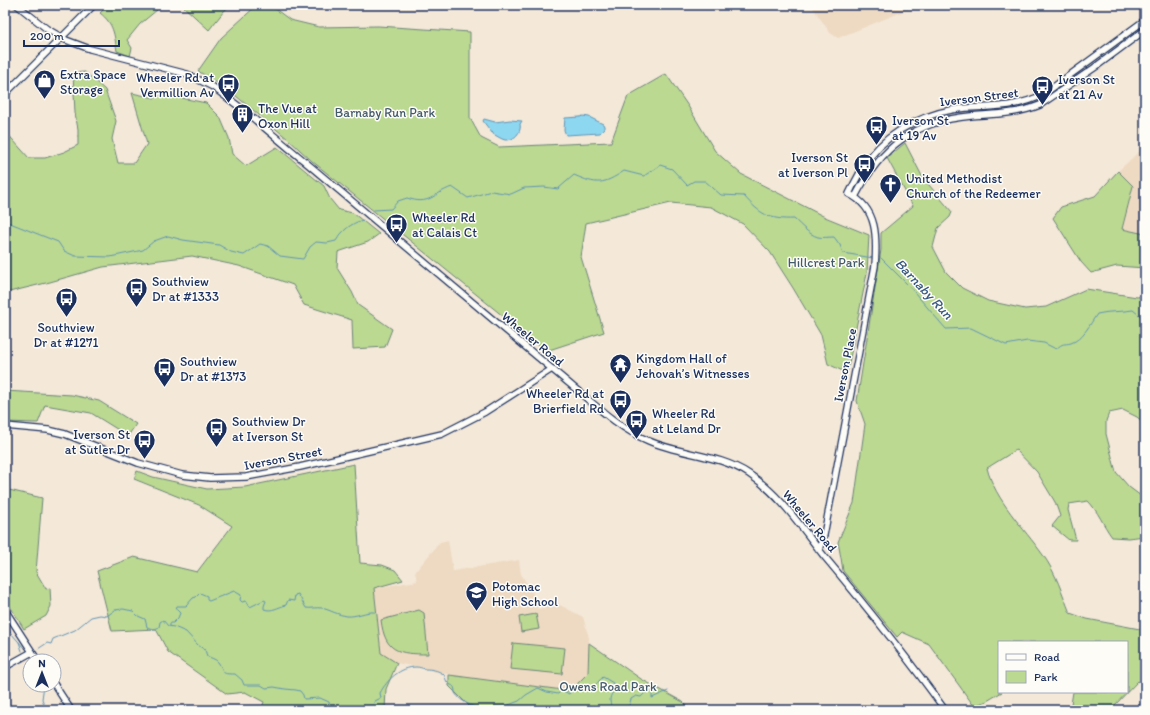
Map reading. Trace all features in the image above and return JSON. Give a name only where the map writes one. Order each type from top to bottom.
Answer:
[{"type":"main road","name":"Wheeler Road","points":[[18,5],[41,25],[61,38],[90,49],[187,74],[213,87],[241,108],[624,428],[661,445],[721,461],[747,473],[768,489],[819,549],[912,665],[945,710]]},
{"type":"main road","points":[[5,94],[94,5]]},
{"type":"main road","name":"Iverson Street","points":[[1145,20],[1065,80],[1034,99],[1013,105],[940,112],[905,128],[889,138],[871,156],[849,194],[855,196],[877,161],[884,153],[908,135],[932,123],[948,118],[1015,112],[1040,105],[1094,68],[1145,30]]},
{"type":"main road","name":"Iverson Place","points":[[819,549],[824,535],[875,266],[877,240],[874,226],[865,207],[855,196]]},
{"type":"main road","name":"Iverson Street","points":[[5,426],[48,430],[65,434],[138,463],[182,475],[210,478],[246,477],[293,469],[442,434],[485,412],[552,369]]},
{"type":"main road","points":[[5,610],[32,652],[5,667]]},
{"type":"main road","points":[[60,693],[71,710]]},
{"type":"shaded area","points":[[811,5],[919,5],[838,38],[830,33]]},
{"type":"shaded area","points":[[1145,144],[1145,234],[1122,230],[1133,186],[1118,171],[1144,147]]},
{"type":"shaded area","name":"Potomac High School","points":[[448,540],[453,571],[519,560],[521,574],[534,595],[538,609],[558,604],[583,617],[589,638],[588,673],[570,691],[460,677],[397,663],[381,653],[374,588],[417,581],[415,572],[440,542]]},
{"type":"green space","points":[[108,5],[163,5],[140,24],[127,40],[132,48],[130,56],[117,51],[111,25],[100,13]]},
{"type":"green space","points":[[182,5],[231,5],[224,11],[209,30]]},
{"type":"green space","name":"Barnaby Run Park","points":[[257,5],[270,5],[290,20],[319,27],[378,26],[470,32],[470,118],[481,138],[499,147],[611,142],[628,96],[666,74],[688,106],[715,151],[741,174],[825,217],[869,235],[867,273],[847,373],[828,364],[821,335],[793,288],[770,252],[743,224],[711,207],[671,203],[586,223],[581,257],[604,332],[546,351],[312,161],[230,91],[198,71],[221,38]]},
{"type":"green space","points":[[85,72],[105,90],[116,121],[112,139],[118,163],[134,163],[147,144],[132,93],[155,98],[162,94],[206,103],[220,117],[229,138],[232,154],[246,166],[277,147],[324,186],[330,199],[339,210],[353,213],[379,234],[368,242],[338,252],[337,268],[358,305],[392,329],[385,347],[353,349],[352,320],[304,305],[293,285],[239,266],[192,256],[103,267],[5,293],[5,131],[29,158],[45,158],[64,152],[78,145],[73,73]]},
{"type":"green space","points":[[905,143],[923,178],[952,212],[950,217],[938,228],[933,247],[946,272],[962,288],[988,301],[1025,309],[1046,307],[1086,289],[1137,297],[1145,296],[1145,424],[1137,417],[1123,410],[1109,413],[1106,421],[1106,434],[1116,472],[1129,487],[1145,499],[1145,536],[1128,538],[1112,537],[1095,509],[1088,501],[1069,504],[1068,510],[1076,540],[1069,540],[1052,526],[1060,516],[1055,502],[1037,472],[1016,450],[987,468],[996,491],[1003,502],[1052,569],[1070,613],[1087,619],[1145,630],[1145,687],[1138,681],[1128,691],[1128,641],[998,641],[998,693],[1000,693],[987,701],[974,706],[929,644],[902,632],[897,637],[843,571],[838,542],[854,503],[865,424],[857,401],[881,250],[881,233],[913,206],[887,158]]},
{"type":"green space","points":[[1118,171],[1133,186],[1122,229],[1145,234],[1145,268],[1117,266],[1091,273],[1081,262],[1053,218],[1061,207],[1095,196]]},
{"type":"green space","points":[[5,391],[72,395],[99,401],[136,424],[128,436],[91,413],[45,405],[38,423],[5,422]]},
{"type":"green space","points":[[354,464],[360,563],[382,565],[395,570],[403,580],[374,588],[381,653],[397,663],[386,689],[385,710],[261,710],[264,702],[245,692],[227,694],[168,652],[156,629],[112,631],[97,571],[134,557],[197,572],[232,526],[199,505],[134,479],[137,471],[153,477],[207,489],[245,487]]},
{"type":"green space","points":[[5,489],[42,498],[36,572],[46,589],[50,588],[51,606],[46,616],[24,629],[5,598]]},
{"type":"green space","points":[[419,610],[424,613],[428,654],[401,652],[395,649],[386,639],[381,620]]},
{"type":"green space","points":[[536,614],[539,629],[521,632],[519,617]]},
{"type":"green space","points":[[513,643],[565,648],[562,674],[510,669]]},
{"type":"green space","name":"Owens Road Park","points":[[589,643],[641,679],[683,702],[691,710],[473,710],[449,686],[449,675],[570,691],[588,673]]},
{"type":"green space","points":[[1073,693],[1126,693],[1114,706],[1118,710],[1070,710]]},
{"type":"water","points":[[583,116],[589,117],[603,124],[604,129],[600,133],[566,135],[564,130],[565,118]]},
{"type":"water","points":[[484,119],[495,122],[510,120],[522,121],[520,124],[519,133],[511,139],[505,140],[493,134],[493,132],[492,133],[483,121]]},
{"type":"waterway","name":"Barnaby Run","points":[[374,210],[391,209],[398,201],[407,198],[421,201],[426,200],[452,187],[468,198],[491,191],[511,194],[524,188],[544,187],[558,189],[574,175],[594,182],[611,179],[624,171],[644,176],[660,165],[672,169],[687,185],[694,181],[705,181],[721,195],[744,196],[766,215],[771,217],[794,219],[814,236],[834,237],[840,245],[843,253],[873,258]]},
{"type":"waterway","name":"Barnaby Run","points":[[5,221],[58,242],[64,251],[75,256],[110,257],[143,250],[154,241],[168,236],[183,240],[219,245],[231,252],[244,255],[260,244],[268,246],[280,256],[303,259],[310,247],[316,242],[327,243],[336,241],[347,228],[363,220]]},
{"type":"waterway","name":"Barnaby Run","points":[[881,258],[908,285],[946,329],[971,328],[1006,345],[1027,341],[1044,343],[1056,349],[1079,338],[1086,331],[1097,314],[1102,313],[1133,310],[1145,319]]},
{"type":"waterway","points":[[170,626],[170,623],[173,623],[178,618],[180,613],[176,609],[177,606],[186,606],[200,593],[207,596],[207,600],[209,601],[234,591],[241,595],[240,600],[242,602],[246,601],[250,607],[264,600],[266,601],[264,609],[270,610],[286,605],[288,600],[294,601],[295,595],[298,594],[306,608],[322,608],[347,616],[375,612]]},
{"type":"waterway","points":[[38,649],[47,643],[51,644],[53,639],[75,630],[91,617],[100,615],[107,616],[115,610],[123,609],[133,611],[138,616],[145,619],[147,627],[149,628],[153,629],[159,627],[160,622],[163,620],[168,626],[186,632],[205,650],[207,656],[217,661],[225,673],[235,674],[242,680],[244,685],[261,685],[266,688],[274,687],[300,691],[304,699],[320,698],[329,702],[330,710]]},
{"type":"waterway","points":[[5,626],[24,648]]},
{"type":"waterway","points":[[19,642],[22,651]]},
{"type":"waterway","points":[[347,710],[366,709],[381,698],[380,693],[390,679],[405,669],[416,667],[434,670],[441,673],[445,676],[447,682],[454,686],[455,693],[461,699],[481,710]]},
{"type":"waterway","points":[[504,710],[506,706],[519,701],[538,688],[547,692],[558,694],[562,690],[569,694],[574,688],[580,685],[588,688],[593,687],[603,677],[613,683],[615,690],[610,699],[612,708],[629,706],[631,699],[636,696],[641,697],[648,690],[652,692],[652,698],[668,691]]},
{"type":"waterway","points":[[43,693],[42,699],[44,710]]},
{"type":"waterway","points":[[332,710],[334,707],[346,710]]},
{"type":"place","name":"Extra Space Storage","points":[[45,100]]},
{"type":"place","name":"Wheeler Rd at Vermillion Av","points":[[229,104]]},
{"type":"place","name":"Iverson St at 21 Av","points":[[1043,106]]},
{"type":"place","name":"The Vue at Oxon Hill","points":[[243,134]]},
{"type":"place","name":"Iverson St at 19 Av","points":[[876,146]]},
{"type":"place","name":"Iverson St at Iverson Pl","points":[[864,184]]},
{"type":"place","name":"United Methodist Church of the Redeemer","points":[[890,204]]},
{"type":"place","name":"Wheeler Rd at Calais Ct","points":[[396,244]]},
{"type":"place","name":"Southview Dr at #1333","points":[[136,308]]},
{"type":"place","name":"Southview Dr at #1271","points":[[66,318]]},
{"type":"place","name":"Kingdom Hall of Jehovah’s Witnesses","points":[[620,384]]},
{"type":"place","name":"Southview Dr at #1373","points":[[165,388]]},
{"type":"place","name":"Wheeler Rd at Brierfield Rd","points":[[620,420]]},
{"type":"place","name":"Wheeler Rd at Leland Dr","points":[[637,440]]},
{"type":"place","name":"Southview Dr at Iverson St","points":[[216,448]]},
{"type":"place","name":"Iverson St at Sutler Dr","points":[[145,460]]},
{"type":"place","name":"Potomac High School","points":[[476,612]]},
{"type":"park label","name":"Hillcrest Park","points":[[826,262]]}]
